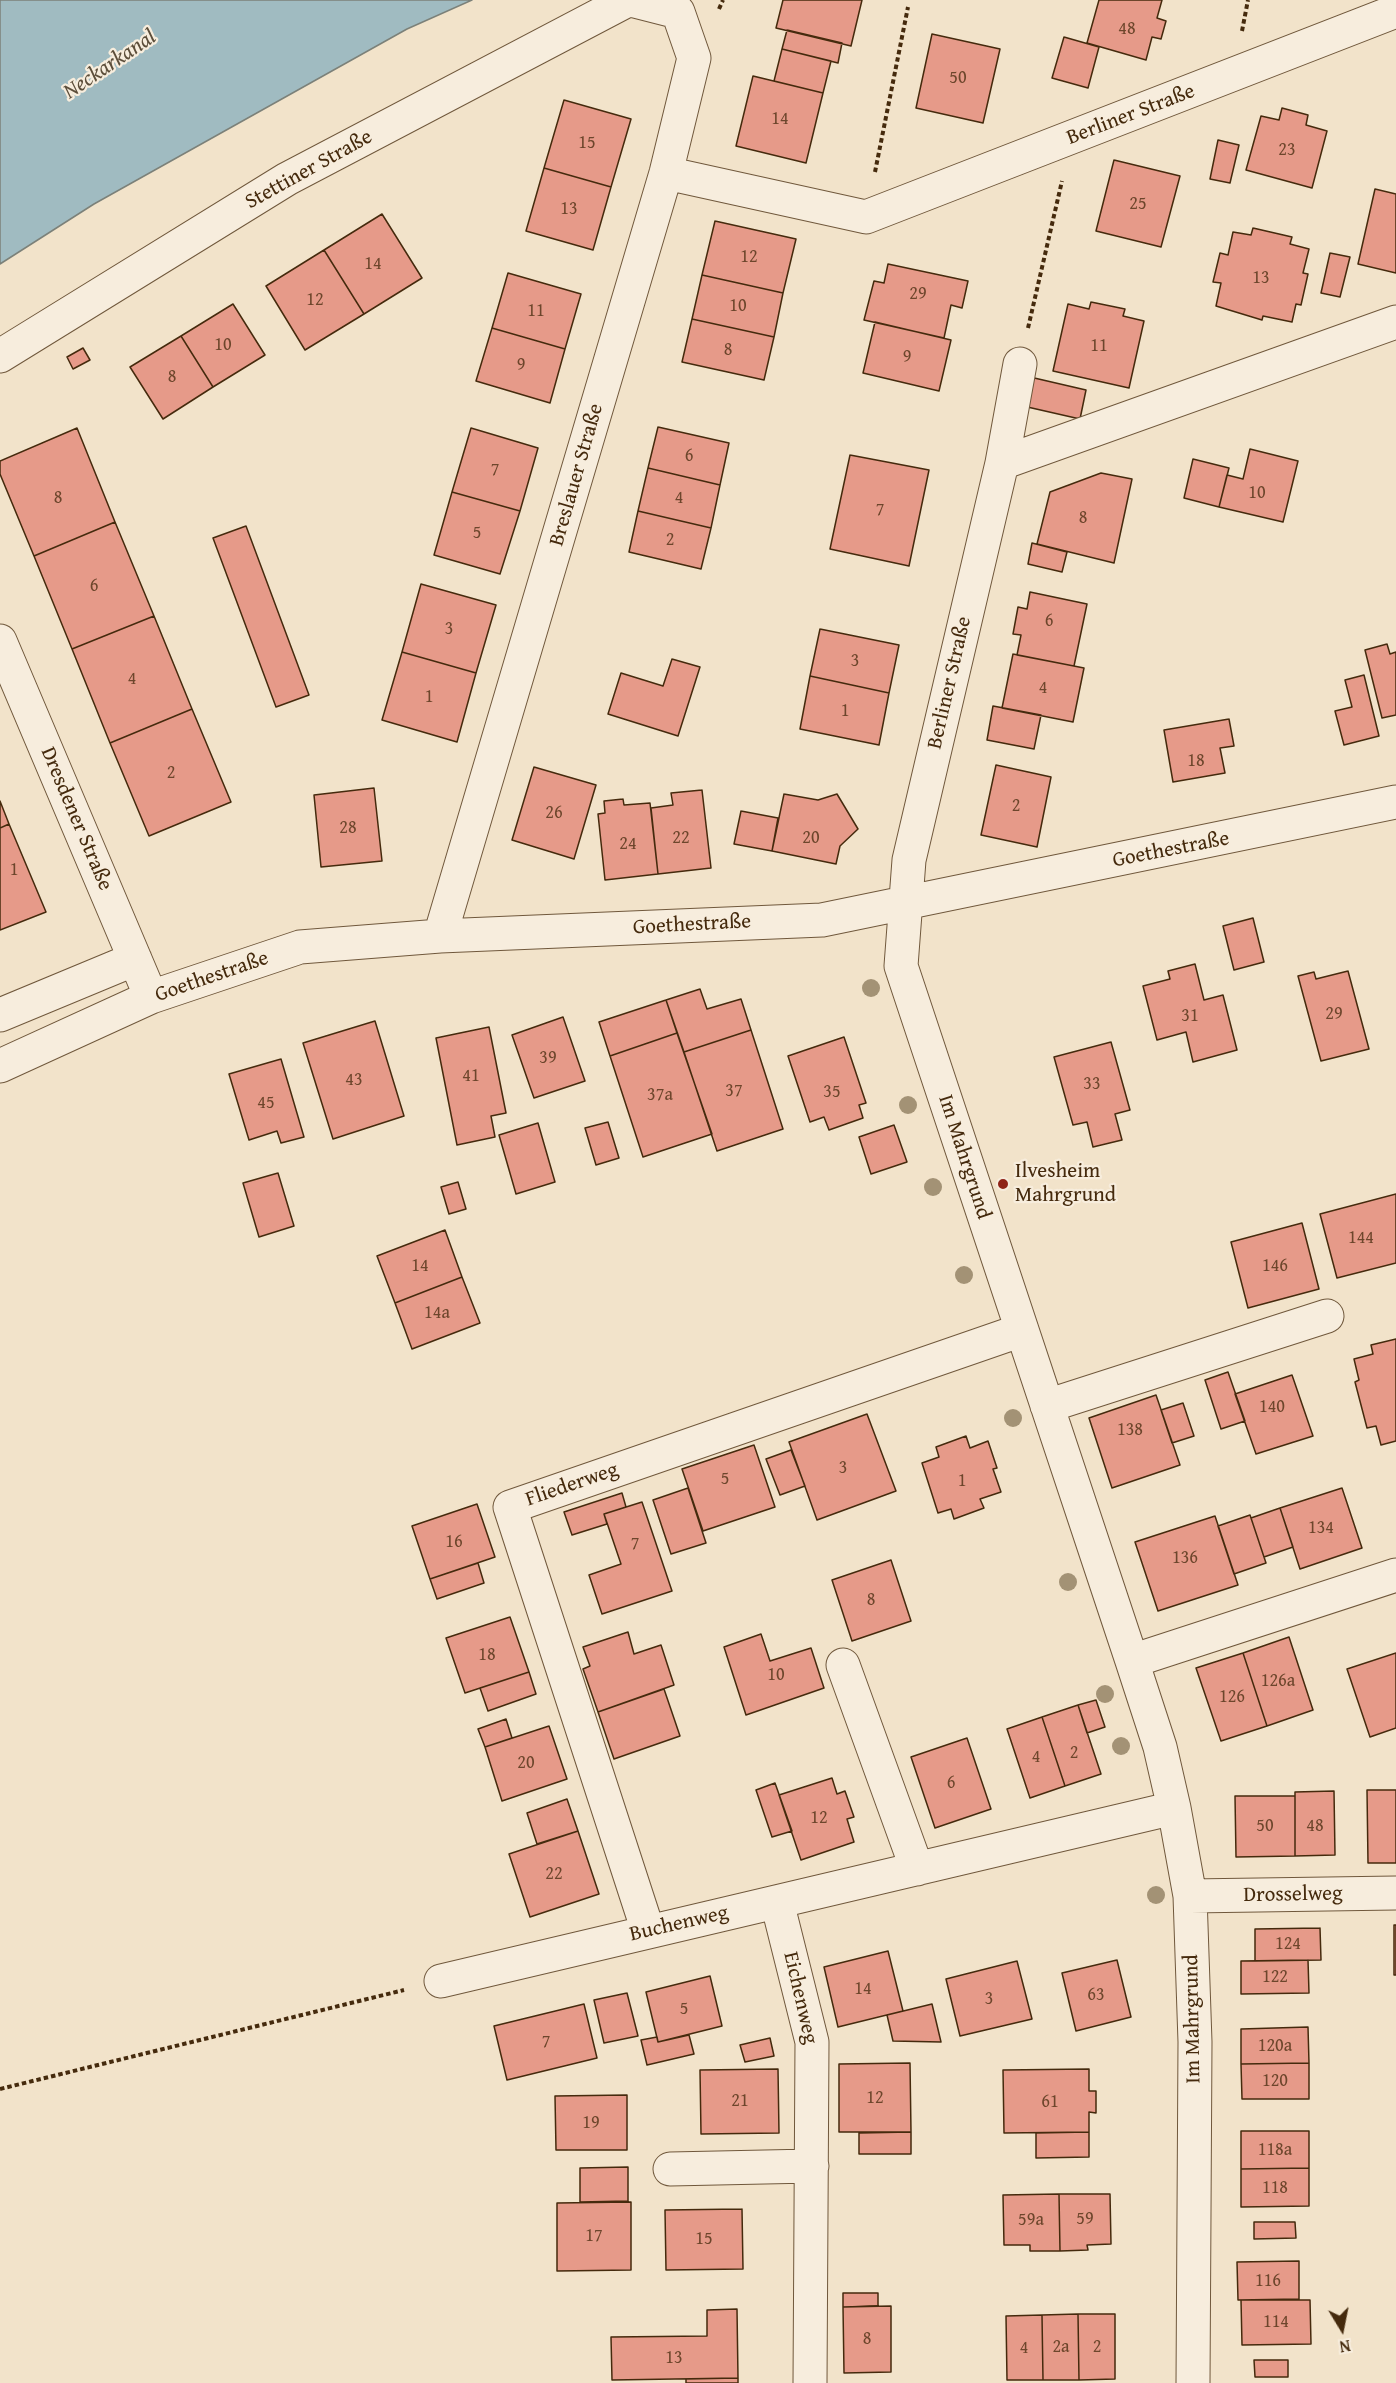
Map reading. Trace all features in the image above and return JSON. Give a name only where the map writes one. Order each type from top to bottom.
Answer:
[{"type":"street","name":"Stettiner Straße","points":[[0,356],[287,179],[630,0],[678,12]]},
{"type":"street","name":"Berliner Straße","points":[[866,217],[1396,11]]},
{"type":"street","name":"Breslauer Straße","points":[[440,936],[666,173],[694,58],[678,12]]},
{"type":"street","points":[[666,173],[866,217]]},
{"type":"street","points":[[1002,463],[1396,322]]},
{"type":"street","name":"Berliner Straße","points":[[906,904],[909,860],[1002,463],[1020,364]]},
{"type":"street","name":"Dresdener Straße","points":[[0,641],[151,997]]},
{"type":"street","name":"Goethestraße","points":[[0,1066],[151,997],[300,947],[440,936],[822,920],[1396,802]]},
{"type":"street","name":"Im Mahrgrund","points":[[906,904],[901,966],[1160,1747],[1174,1808],[1190,1896],[1195,2042],[1192,2383]]},
{"type":"street","points":[[0,1015],[135,959]]},
{"type":"street","points":[[1047,1406],[1326,1316]]},
{"type":"street","name":"Fliederweg","points":[[648,1931],[510,1507],[1022,1330]]},
{"type":"street","points":[[1132,1662],[1396,1575]]},
{"type":"street","points":[[843,1665],[916,1869]]},
{"type":"street","name":"Buchenweg","points":[[441,1981],[1174,1808]]},
{"type":"street","name":"Drosselweg","points":[[1190,1896],[1396,1893]]},
{"type":"street","name":"Eichenweg","points":[[777,1902],[812,2042],[810,2383]]},
{"type":"street","points":[[670,2169],[812,2166]]},
{"type":"path","points":[[866,217],[908,6]]},
{"type":"path","points":[[1020,364],[1065,167],[1069,139]]},
{"type":"path","points":[[0,2089],[441,1981]]},
{"type":"water","name":"Neckarkanal","points":[[0,0],[472,0],[407,29],[94,204],[0,264]]},
{"type":"building","points":[[783,0],[862,0],[851,46],[776,28]]},
{"type":"building","points":[[1099,0],[1162,0],[1157,18],[1166,21],[1161,39],[1152,37],[1146,60],[1087,43]]},
{"type":"building","points":[[787,30],[842,43],[838,63],[782,49]]},
{"type":"building","points":[[932,34],[1000,49],[983,123],[916,108]]},
{"type":"building","points":[[1064,37],[1099,47],[1088,88],[1052,78]]},
{"type":"building","points":[[782,49],[831,61],[823,93],[774,81]]},
{"type":"building","points":[[753,76],[823,93],[806,163],[736,146]]},
{"type":"building","points":[[564,100],[631,119],[611,187],[544,168]]},
{"type":"building","points":[[1282,108],[1308,115],[1306,125],[1327,131],[1312,188],[1246,170],[1261,116],[1279,120]]},
{"type":"building","points":[[1218,140],[1239,145],[1230,183],[1210,179]]},
{"type":"building","points":[[1114,160],[1180,176],[1161,247],[1096,231]]},
{"type":"building","points":[[544,168],[611,187],[593,250],[526,231]]},
{"type":"building","points":[[1375,189],[1396,194],[1396,273],[1358,264]]},
{"type":"building","points":[[382,214],[422,278],[364,314],[324,250]]},
{"type":"building","points":[[715,221],[796,239],[783,293],[702,275]]},
{"type":"building","points":[[1253,228],[1292,237],[1290,244],[1309,249],[1303,273],[1308,274],[1301,305],[1296,304],[1292,322],[1263,316],[1262,320],[1216,306],[1221,283],[1213,282],[1220,253],[1228,255],[1233,232],[1251,235]]},
{"type":"building","points":[[324,250],[364,314],[305,350],[266,286]]},
{"type":"building","points":[[1330,253],[1350,257],[1340,297],[1321,293]]},
{"type":"building","points":[[888,264],[968,281],[962,308],[951,305],[944,338],[864,320],[874,281],[884,283]]},
{"type":"building","points":[[508,273],[581,294],[565,349],[492,328]]},
{"type":"building","points":[[702,275],[783,293],[774,337],[692,319]]},
{"type":"building","points":[[1091,302],[1125,309],[1123,316],[1144,321],[1129,388],[1053,371],[1068,304],[1089,309]]},
{"type":"building","points":[[233,304],[265,355],[213,387],[181,336]]},
{"type":"building","points":[[692,319],[774,337],[764,380],[682,362]]},
{"type":"building","points":[[875,322],[951,340],[939,391],[863,373]]},
{"type":"building","points":[[492,328],[565,349],[550,403],[476,381]]},
{"type":"building","points":[[181,336],[213,387],[163,419],[130,367]]},
{"type":"building","points":[[83,348],[90,360],[73,369],[67,357]]},
{"type":"building","points":[[1030,377],[1086,390],[1080,419],[1023,406]]},
{"type":"building","points":[[658,427],[729,443],[720,485],[648,468]]},
{"type":"building","points":[[77,428],[115,522],[34,556],[0,474],[0,461]]},
{"type":"building","points":[[471,428],[538,448],[520,511],[452,492]]},
{"type":"building","points":[[1250,449],[1298,461],[1283,522],[1219,507],[1227,475],[1243,479]]},
{"type":"building","points":[[850,455],[929,470],[909,566],[830,549]]},
{"type":"building","points":[[1193,459],[1229,468],[1219,507],[1184,498]]},
{"type":"building","points":[[648,468],[720,485],[711,528],[638,511]]},
{"type":"building","points":[[1101,473],[1132,479],[1114,563],[1037,544],[1050,492]]},
{"type":"building","points":[[452,492],[520,511],[500,574],[434,555]]},
{"type":"building","points":[[638,511],[711,528],[701,569],[629,552]]},
{"type":"building","points":[[115,522],[154,616],[72,649],[34,556]]},
{"type":"building","points":[[246,526],[309,695],[276,707],[213,538]]},
{"type":"building","points":[[1032,543],[1067,552],[1062,572],[1028,564]]},
{"type":"building","points":[[421,584],[496,605],[476,673],[402,652]]},
{"type":"building","points":[[1030,592],[1087,604],[1074,666],[1017,655],[1021,635],[1013,634],[1018,607],[1027,609]]},
{"type":"building","points":[[154,616],[192,709],[110,743],[72,649]]},
{"type":"building","points":[[820,629],[899,645],[889,693],[810,676]]},
{"type":"building","points":[[1387,644],[1390,654],[1396,652],[1396,715],[1382,718],[1365,650]]},
{"type":"building","points":[[402,652],[476,673],[457,742],[382,720]]},
{"type":"building","points":[[1013,654],[1084,668],[1073,722],[1002,708]]},
{"type":"building","points":[[672,659],[700,667],[678,736],[608,714],[621,673],[663,686]]},
{"type":"building","points":[[1364,675],[1379,736],[1344,745],[1335,711],[1352,707],[1345,680]]},
{"type":"building","points":[[810,676],[889,693],[879,745],[800,729]]},
{"type":"building","points":[[993,706],[1041,715],[1034,749],[987,740]]},
{"type":"building","points":[[192,709],[231,802],[149,836],[110,743]]},
{"type":"building","points":[[1229,719],[1234,746],[1220,748],[1225,773],[1173,782],[1164,730]]},
{"type":"building","points":[[996,765],[1051,777],[1037,847],[981,835]]},
{"type":"building","points":[[534,767],[596,785],[574,859],[512,840]]},
{"type":"building","points":[[374,788],[382,861],[321,867],[314,795]]},
{"type":"building","points":[[702,790],[711,868],[658,874],[651,808],[673,805],[671,793]]},
{"type":"building","points":[[784,794],[818,800],[837,794],[858,829],[840,846],[836,864],[772,851]]},
{"type":"building","points":[[623,799],[624,805],[650,803],[658,874],[605,880],[598,814],[605,813],[604,801]]},
{"type":"building","points":[[0,801],[9,824],[0,828]]},
{"type":"building","points":[[741,811],[778,818],[772,851],[734,844]]},
{"type":"building","points":[[9,824],[46,912],[0,930],[0,828]]},
{"type":"building","points":[[1253,918],[1264,962],[1234,970],[1223,926]]},
{"type":"building","points":[[1195,964],[1204,1000],[1223,995],[1237,1050],[1193,1062],[1186,1032],[1157,1040],[1143,986],[1170,979],[1168,971]]},
{"type":"building","points":[[1348,971],[1369,1049],[1321,1061],[1298,976],[1314,972],[1316,979]]},
{"type":"building","points":[[700,989],[707,1009],[741,999],[751,1030],[684,1052],[666,1000]]},
{"type":"building","points":[[666,1000],[677,1033],[610,1056],[599,1022]]},
{"type":"building","points":[[563,1017],[585,1081],[534,1098],[512,1035]]},
{"type":"building","points":[[375,1021],[404,1116],[333,1139],[303,1043]]},
{"type":"building","points":[[489,1027],[506,1113],[491,1116],[495,1137],[457,1145],[436,1038]]},
{"type":"building","points":[[751,1030],[783,1129],[717,1151],[684,1052]]},
{"type":"building","points":[[677,1033],[712,1134],[643,1157],[610,1056]]},
{"type":"building","points":[[844,1037],[866,1103],[859,1105],[863,1118],[829,1130],[824,1117],[810,1122],[788,1056]]},
{"type":"building","points":[[1111,1042],[1130,1110],[1115,1114],[1122,1140],[1093,1147],[1087,1122],[1073,1125],[1054,1057]]},
{"type":"building","points":[[281,1059],[304,1137],[281,1143],[277,1131],[249,1140],[229,1074]]},
{"type":"building","points":[[608,1122],[619,1158],[596,1165],[585,1128]]},
{"type":"building","points":[[538,1123],[555,1182],[516,1194],[499,1135]]},
{"type":"building","points":[[894,1125],[907,1162],[871,1174],[859,1137]]},
{"type":"building","points":[[278,1173],[294,1226],[259,1237],[243,1183]]},
{"type":"building","points":[[458,1182],[466,1209],[449,1214],[441,1187]]},
{"type":"building","points":[[1396,1194],[1396,1263],[1337,1278],[1320,1214]]},
{"type":"building","points":[[1302,1223],[1319,1289],[1248,1308],[1231,1242]]},
{"type":"building","points":[[445,1230],[462,1277],[395,1303],[377,1256]]},
{"type":"building","points":[[462,1277],[480,1323],[412,1349],[395,1303]]},
{"type":"building","points":[[1396,1339],[1396,1441],[1381,1445],[1376,1426],[1367,1428],[1355,1382],[1359,1380],[1354,1359],[1373,1354],[1371,1345]]},
{"type":"building","points":[[1228,1372],[1245,1421],[1221,1429],[1205,1380]]},
{"type":"building","points":[[1292,1375],[1313,1436],[1256,1454],[1235,1394]]},
{"type":"building","points":[[1156,1395],[1180,1465],[1112,1488],[1089,1418]]},
{"type":"building","points":[[1183,1403],[1194,1436],[1172,1443],[1161,1410]]},
{"type":"building","points":[[867,1414],[896,1491],[817,1520],[789,1442]]},
{"type":"building","points":[[966,1436],[970,1448],[988,1441],[997,1468],[993,1469],[1001,1492],[980,1499],[984,1508],[954,1519],[951,1509],[938,1513],[922,1463],[939,1457],[936,1447]]},
{"type":"building","points":[[754,1445],[775,1507],[703,1531],[682,1469]]},
{"type":"building","points":[[791,1450],[805,1486],[780,1495],[766,1459]]},
{"type":"building","points":[[688,1488],[706,1543],[671,1554],[653,1500]]},
{"type":"building","points":[[1342,1488],[1362,1548],[1300,1569],[1280,1508]]},
{"type":"building","points":[[622,1493],[626,1507],[604,1514],[607,1524],[572,1535],[564,1512]]},
{"type":"building","points":[[642,1502],[672,1591],[602,1614],[589,1575],[621,1564],[604,1514]]},
{"type":"building","points":[[477,1504],[495,1557],[430,1579],[412,1526]]},
{"type":"building","points":[[1280,1508],[1293,1547],[1264,1557],[1251,1518]]},
{"type":"building","points":[[1250,1515],[1266,1563],[1234,1574],[1218,1526]]},
{"type":"building","points":[[1215,1516],[1238,1585],[1158,1611],[1135,1542]]},
{"type":"building","points":[[891,1560],[911,1621],[852,1641],[832,1580]]},
{"type":"building","points":[[478,1563],[484,1583],[437,1599],[430,1579]]},
{"type":"building","points":[[510,1617],[529,1672],[465,1693],[446,1638]]},
{"type":"building","points":[[628,1632],[634,1654],[661,1645],[674,1685],[598,1712],[583,1669],[590,1666],[583,1647]]},
{"type":"building","points":[[761,1634],[770,1661],[811,1648],[824,1688],[746,1715],[724,1647]]},
{"type":"building","points":[[1289,1637],[1313,1710],[1267,1726],[1243,1653]]},
{"type":"building","points":[[1243,1653],[1267,1726],[1221,1741],[1196,1668]]},
{"type":"building","points":[[1396,1653],[1396,1728],[1370,1737],[1347,1669]]},
{"type":"building","points":[[529,1672],[536,1694],[488,1711],[480,1688]]},
{"type":"building","points":[[664,1689],[680,1736],[614,1759],[598,1712]]},
{"type":"building","points":[[1096,1700],[1105,1727],[1087,1733],[1078,1705]]},
{"type":"building","points":[[1078,1705],[1101,1774],[1065,1786],[1042,1717]]},
{"type":"building","points":[[1042,1717],[1065,1786],[1030,1798],[1007,1729]]},
{"type":"building","points":[[506,1719],[512,1738],[485,1747],[478,1729]]},
{"type":"building","points":[[549,1726],[567,1779],[502,1801],[485,1747]]},
{"type":"building","points":[[967,1738],[991,1809],[935,1828],[911,1757]]},
{"type":"building","points":[[832,1778],[837,1794],[845,1791],[854,1817],[847,1819],[854,1842],[801,1860],[779,1795]]},
{"type":"building","points":[[775,1783],[792,1831],[772,1837],[756,1790]]},
{"type":"building","points":[[1367,1790],[1396,1790],[1396,1863],[1368,1863]]},
{"type":"building","points":[[1334,1791],[1335,1855],[1295,1856],[1295,1792]]},
{"type":"building","points":[[1235,1796],[1295,1796],[1295,1856],[1236,1857]]},
{"type":"building","points":[[567,1799],[578,1831],[537,1844],[527,1813]]},
{"type":"building","points":[[578,1831],[599,1894],[530,1917],[509,1854]]},
{"type":"building","points":[[1394,1925],[1396,1925],[1396,1975],[1394,1975]]},
{"type":"building","points":[[1320,1928],[1321,1960],[1255,1961],[1255,1929]]},
{"type":"building","points":[[888,1951],[903,2011],[838,2027],[824,1967]]},
{"type":"building","points":[[1117,1960],[1131,2017],[1076,2031],[1062,1973]]},
{"type":"building","points":[[1308,1960],[1309,1993],[1241,1994],[1241,1961]]},
{"type":"building","points":[[1017,1961],[1032,2019],[960,2036],[946,1979]]},
{"type":"building","points":[[710,1976],[722,2026],[658,2042],[646,1992]]},
{"type":"building","points":[[627,1993],[638,2036],[604,2043],[594,2000]]},
{"type":"building","points":[[584,2004],[597,2058],[507,2080],[494,2026]]},
{"type":"building","points":[[932,2004],[941,2042],[893,2041],[887,2015]]},
{"type":"building","points":[[1308,2027],[1309,2063],[1241,2064],[1241,2029]]},
{"type":"building","points":[[689,2035],[694,2054],[647,2065],[641,2040],[657,2037],[658,2042]]},
{"type":"building","points":[[770,2038],[774,2056],[745,2062],[740,2045]]},
{"type":"building","points":[[910,2063],[911,2132],[839,2132],[839,2064]]},
{"type":"building","points":[[1309,2063],[1309,2099],[1242,2099],[1241,2064]]},
{"type":"building","points":[[778,2069],[779,2133],[701,2134],[700,2070]]},
{"type":"building","points":[[1089,2069],[1089,2091],[1096,2091],[1096,2113],[1089,2112],[1089,2132],[1004,2133],[1003,2070]]},
{"type":"building","points":[[627,2095],[627,2150],[556,2150],[555,2096]]},
{"type":"building","points":[[1241,2131],[1309,2131],[1309,2168],[1241,2169]]},
{"type":"building","points":[[911,2132],[911,2154],[859,2154],[859,2133]]},
{"type":"building","points":[[1089,2132],[1089,2157],[1036,2158],[1036,2133]]},
{"type":"building","points":[[628,2167],[628,2201],[580,2202],[580,2168]]},
{"type":"building","points":[[1309,2168],[1309,2206],[1241,2207],[1241,2169]]},
{"type":"building","points":[[1059,2194],[1110,2194],[1111,2244],[1087,2245],[1088,2250],[1060,2251]]},
{"type":"building","points":[[1059,2194],[1060,2251],[1030,2251],[1030,2245],[1004,2245],[1003,2195]]},
{"type":"building","points":[[631,2202],[631,2270],[557,2271],[557,2203]]},
{"type":"building","points":[[742,2209],[743,2269],[666,2270],[665,2210]]},
{"type":"building","points":[[1254,2222],[1295,2222],[1296,2238],[1254,2239]]},
{"type":"building","points":[[1299,2261],[1299,2299],[1238,2300],[1237,2262]]},
{"type":"building","points":[[843,2293],[878,2293],[878,2306],[843,2307]]},
{"type":"building","points":[[1241,2300],[1310,2300],[1311,2344],[1242,2345]]},
{"type":"building","points":[[891,2306],[891,2372],[844,2373],[843,2307]]},
{"type":"building","points":[[737,2309],[738,2378],[612,2380],[611,2337],[707,2336],[707,2310]]},
{"type":"building","points":[[1078,2314],[1115,2314],[1115,2379],[1079,2380]]},
{"type":"building","points":[[1078,2314],[1079,2380],[1043,2380],[1042,2315]]},
{"type":"building","points":[[1042,2315],[1043,2380],[1007,2380],[1006,2316]]},
{"type":"building","points":[[1254,2360],[1288,2360],[1288,2377],[1255,2377]]},
{"type":"building","points":[[738,2378],[738,2383],[686,2383],[686,2379]]},
{"type":"place","name":"Ilvesheim Mahrgrund","points":[[1003,1184]]}]
